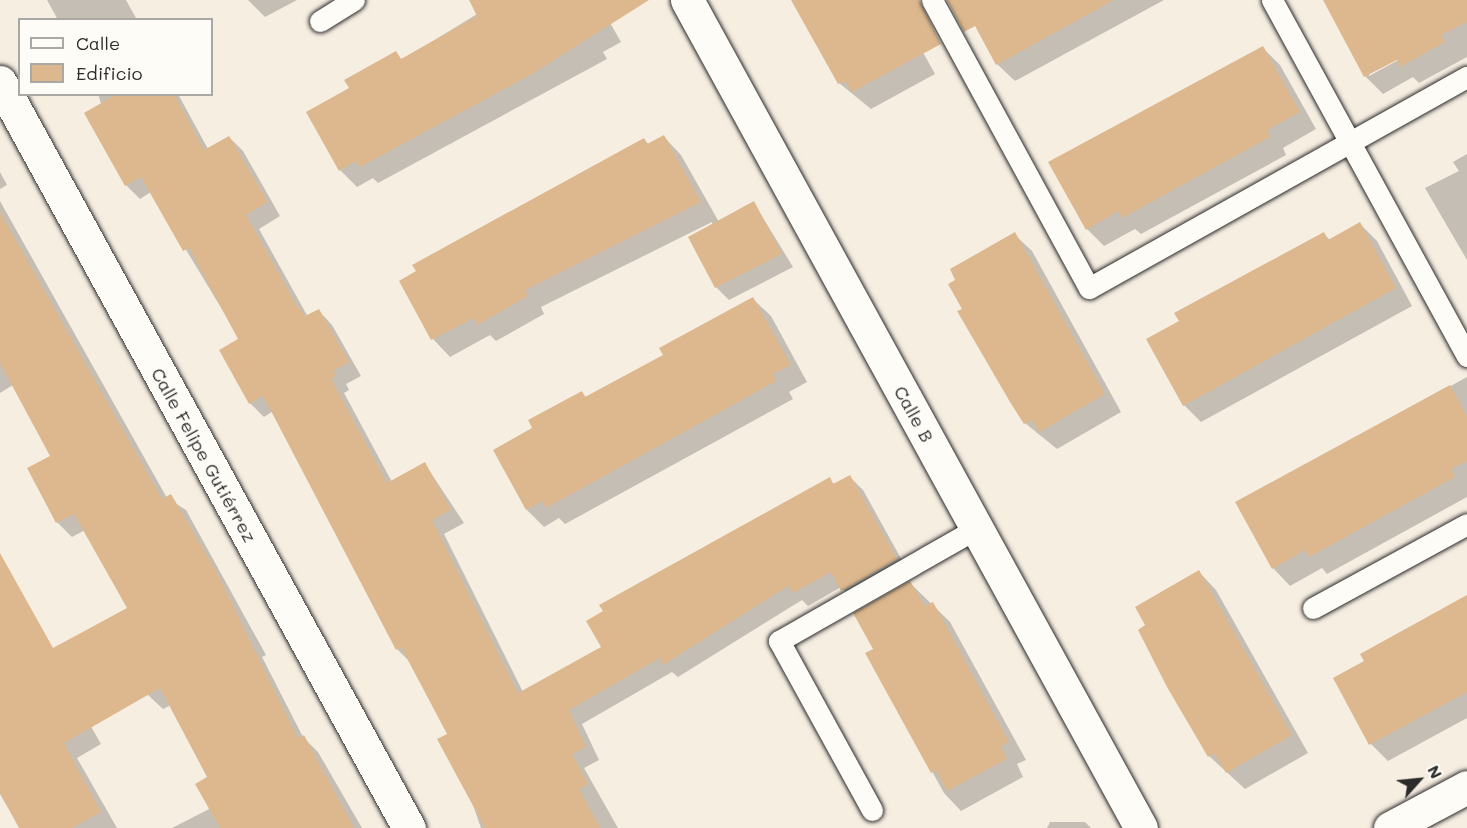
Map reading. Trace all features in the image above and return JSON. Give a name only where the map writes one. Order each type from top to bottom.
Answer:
[{"type":"street","name":"Calle B","points":[[687,0],[1141,828]]},
{"type":"street","name":"Calle Felipe Gutiérrez","points":[[0,82],[409,828]]},
{"type":"street","points":[[1390,828],[1467,787]]},
{"type":"lane","points":[[320,21],[354,0]]},
{"type":"lane","points":[[932,0],[1089,288],[1467,77]]},
{"type":"lane","points":[[1272,0],[1467,356]]},
{"type":"lane","points":[[1313,608],[1467,524]]},
{"type":"lane","points":[[872,810],[779,641],[977,528]]},
{"type":"building","points":[[469,0],[649,0],[532,74],[360,167],[356,161],[339,171],[306,112],[349,88],[344,80],[396,51],[401,59],[477,16]]},
{"type":"building","points":[[791,0],[919,0],[941,44],[852,92],[845,81],[838,84]]},
{"type":"building","points":[[947,0],[1114,0],[996,65],[975,26],[964,32]]},
{"type":"building","points":[[1323,0],[1467,0],[1467,22],[1441,35],[1445,42],[1400,67],[1397,60],[1364,77]]},
{"type":"building","points":[[1263,46],[1300,112],[1267,130],[1270,137],[1122,218],[1118,211],[1086,230],[1048,162]]},
{"type":"building","points":[[114,96],[175,96],[204,150],[229,136],[268,202],[246,215],[297,306],[305,316],[319,309],[349,362],[333,371],[336,376],[331,379],[387,483],[425,462],[451,510],[432,520],[518,693],[601,647],[586,621],[603,611],[599,605],[830,477],[833,484],[850,475],[897,559],[841,591],[831,572],[793,593],[788,586],[663,665],[660,658],[569,710],[586,747],[572,754],[588,784],[579,789],[600,828],[485,828],[437,739],[447,734],[401,647],[396,650],[270,409],[262,396],[249,404],[219,350],[238,339],[189,248],[183,251],[141,177],[125,186],[84,113]]},
{"type":"building","points":[[664,135],[701,202],[525,290],[528,296],[477,325],[474,318],[431,340],[399,281],[416,271],[412,265],[644,138],[647,144]]},
{"type":"building","points":[[754,201],[782,254],[715,288],[688,237]]},
{"type":"building","points":[[0,212],[162,499],[171,494],[216,571],[298,739],[304,735],[354,828],[220,828],[195,784],[207,777],[160,688],[64,743],[101,812],[72,828],[19,828],[0,793],[0,553],[53,648],[127,608],[74,514],[56,523],[27,468],[50,456],[0,363]]},
{"type":"building","points":[[1360,222],[1396,288],[1183,406],[1146,339],[1179,321],[1174,313],[1324,232],[1328,240]]},
{"type":"building","points":[[1015,232],[1105,394],[1039,432],[1032,420],[1024,424],[1010,402],[957,311],[962,309],[948,284],[955,280],[950,269]]},
{"type":"building","points":[[753,297],[791,365],[773,374],[776,381],[546,508],[543,501],[526,510],[493,450],[532,428],[528,420],[582,391],[585,397],[663,355],[659,348]]},
{"type":"building","points":[[1450,385],[1467,416],[1467,461],[1451,469],[1455,477],[1309,557],[1305,550],[1272,569],[1235,502]]},
{"type":"building","points":[[1199,570],[1292,735],[1226,773],[1214,753],[1208,757],[1167,687],[1138,630],[1145,625],[1135,607]]},
{"type":"building","points":[[910,581],[925,606],[933,602],[1009,742],[1000,747],[1007,759],[947,791],[936,770],[931,773],[865,653],[873,649],[853,613]]},
{"type":"building","points":[[1467,595],[1467,692],[1369,745],[1333,678],[1364,661],[1360,654]]}]
